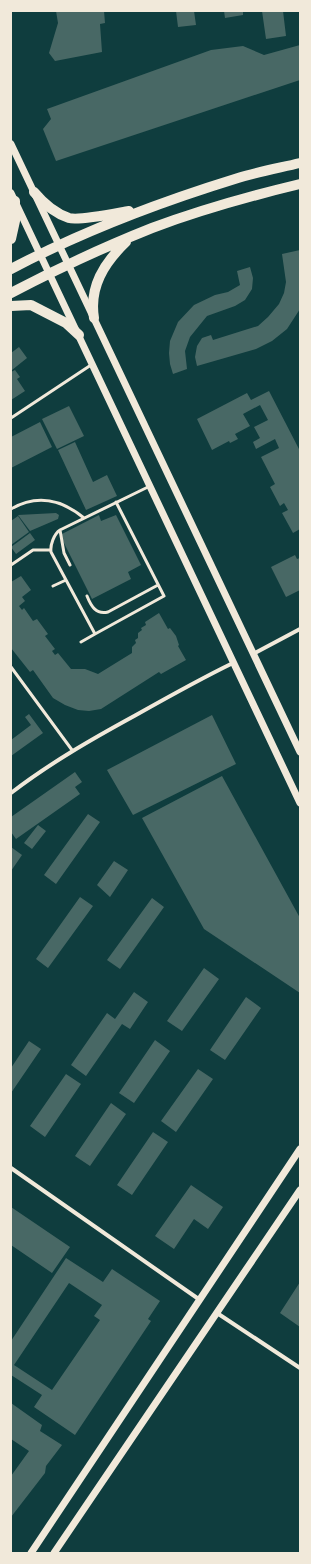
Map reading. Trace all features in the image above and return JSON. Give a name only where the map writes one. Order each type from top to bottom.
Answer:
[{"type":"main road","points":[[11,269],[59,245],[145,209],[239,178],[300,163]]},
{"type":"main road","points":[[11,293],[68,264],[152,228],[245,198],[300,184]]},
{"type":"main road","points":[[34,192],[44,204],[55,212],[71,218],[145,209]]},
{"type":"main road","points":[[11,239],[15,221],[13,197]]},
{"type":"main road","points":[[94,318],[92,306],[96,283],[107,264],[131,237]]},
{"type":"main road","points":[[11,306],[31,305],[66,323],[79,335]]},
{"type":"street","points":[[11,144],[300,752]]},
{"type":"street","points":[[13,197],[300,803]]},
{"type":"street","points":[[253,654],[300,629]]},
{"type":"street","points":[[11,793],[72,750],[203,677],[233,663]]},
{"type":"street","points":[[31,1553],[300,1150]]},
{"type":"street","points":[[11,1168],[200,1300]]},
{"type":"street","points":[[54,1553],[300,1190]]},
{"type":"street","points":[[217,1313],[300,1368]]},
{"type":"lane","points":[[11,418],[93,364]]},
{"type":"lane","points":[[95,634],[51,550],[55,535],[60,530],[151,486]]},
{"type":"lane","points":[[11,509],[28,501],[49,501],[59,503],[70,508],[84,518]]},
{"type":"lane","points":[[81,642],[164,596],[116,502]]},
{"type":"lane","points":[[60,530],[64,554],[70,565]]},
{"type":"lane","points":[[11,565],[33,550],[51,550]]},
{"type":"lane","points":[[53,586],[66,580]]},
{"type":"lane","points":[[87,596],[94,609],[104,613],[158,585]]},
{"type":"lane","points":[[11,667],[72,750]]},
{"type":"building","points":[[56,11],[104,11],[105,23],[100,24],[102,52],[55,61],[49,53],[58,23]]},
{"type":"building","points":[[176,11],[194,11],[196,25],[178,27]]},
{"type":"building","points":[[224,11],[243,11],[243,15],[225,18]]},
{"type":"building","points":[[262,11],[283,11],[286,36],[266,39]]},
{"type":"building","points":[[300,45],[300,80],[56,161],[43,129],[51,119],[47,109],[211,50],[243,46],[264,55]]},
{"type":"building","points":[[300,250],[300,309],[287,329],[272,341],[256,349],[197,366],[195,357],[197,346],[202,338],[211,335],[213,340],[258,326],[268,317],[279,304],[284,293],[286,282],[282,254]]},
{"type":"building","points":[[250,267],[253,278],[252,289],[245,300],[235,306],[207,316],[190,337],[185,351],[187,369],[173,374],[169,353],[170,341],[178,322],[194,305],[215,295],[228,292],[240,285],[237,271]]},
{"type":"building","points":[[19,347],[27,358],[12,370],[11,353]]},
{"type":"building","points":[[15,370],[20,377],[17,379],[25,391],[11,400],[11,372]]},
{"type":"building","points":[[269,391],[300,451],[300,529],[293,533],[282,513],[288,510],[284,503],[280,506],[270,487],[275,484],[261,457],[279,448],[275,439],[256,449],[253,442],[260,438],[254,427],[268,420],[260,405],[243,414],[250,426],[235,434],[238,439],[230,443],[229,441],[212,450],[197,419],[247,393],[251,400]]},
{"type":"building","points":[[69,406],[84,436],[57,449],[42,419]]},
{"type":"building","points":[[40,422],[52,447],[11,468],[11,437]]},
{"type":"building","points":[[75,442],[93,482],[107,475],[117,496],[86,510],[58,450]]},
{"type":"building","points":[[56,513],[59,515],[58,519],[30,531],[18,515]]},
{"type":"building","points":[[99,515],[101,521],[116,515],[141,565],[128,572],[131,579],[92,599],[60,535]]},
{"type":"building","points":[[18,516],[29,532],[11,545],[11,521]]},
{"type":"building","points":[[30,533],[35,540],[16,554],[11,547]]},
{"type":"building","points":[[295,555],[297,559],[300,558],[300,590],[286,597],[271,567]]},
{"type":"building","points":[[21,576],[31,590],[22,597],[25,601],[19,606],[22,610],[24,608],[33,621],[37,619],[48,634],[45,636],[55,649],[52,651],[55,655],[58,653],[71,669],[85,669],[98,674],[132,653],[132,647],[136,643],[135,640],[138,638],[138,633],[142,630],[141,628],[146,625],[145,622],[159,613],[168,629],[170,628],[176,636],[178,646],[186,660],[161,674],[159,672],[101,709],[89,711],[78,710],[65,705],[53,698],[33,670],[30,672],[11,648],[11,582]]},
{"type":"building","points":[[29,714],[43,733],[11,756],[11,740],[31,725],[25,717]]},
{"type":"building","points":[[212,715],[236,764],[133,815],[107,770]]},
{"type":"building","points":[[75,772],[82,782],[75,787],[80,794],[16,839],[11,832],[11,817]]},
{"type":"building","points":[[222,776],[300,918],[300,993],[204,929],[142,818]]},
{"type":"building","points":[[88,814],[100,822],[56,884],[44,875]]},
{"type":"building","points":[[38,825],[46,831],[32,849],[24,843]]},
{"type":"building","points":[[11,847],[22,855],[11,871]]},
{"type":"building","points":[[114,861],[128,870],[110,897],[97,885]]},
{"type":"building","points":[[80,897],[93,906],[48,968],[36,959]]},
{"type":"building","points":[[152,898],[164,907],[120,969],[107,960]]},
{"type":"building","points":[[204,968],[219,979],[182,1031],[167,1021]]},
{"type":"building","points":[[134,992],[148,1002],[130,1029],[122,1024],[86,1076],[71,1065],[107,1013],[115,1019]]},
{"type":"building","points":[[246,997],[261,1008],[225,1060],[210,1050]]},
{"type":"building","points":[[155,1040],[170,1051],[134,1103],[119,1093]]},
{"type":"building","points":[[29,1041],[41,1049],[11,1093],[11,1068]]},
{"type":"building","points":[[198,1069],[213,1079],[176,1132],[161,1121]]},
{"type":"building","points":[[66,1074],[81,1084],[45,1137],[30,1126]]},
{"type":"building","points":[[111,1103],[126,1114],[90,1166],[75,1156]]},
{"type":"building","points":[[153,1132],[168,1142],[132,1195],[117,1185]]},
{"type":"building","points":[[191,1185],[223,1207],[208,1229],[194,1219],[174,1249],[155,1236]]},
{"type":"building","points":[[11,1207],[70,1247],[52,1273],[11,1245]]},
{"type":"building","points":[[66,1258],[103,1282],[112,1269],[160,1301],[148,1319],[151,1321],[75,1435],[34,1407],[42,1395],[11,1375],[11,1341]],"holes":[[[69,1283],[102,1305],[94,1316],[100,1320],[52,1390],[14,1365]]]},
{"type":"building","points":[[300,1282],[300,1327],[280,1313]]},
{"type":"building","points":[[11,1403],[42,1425],[40,1431],[62,1445],[46,1466],[45,1473],[11,1517],[11,1476],[29,1451],[11,1439]]}]
